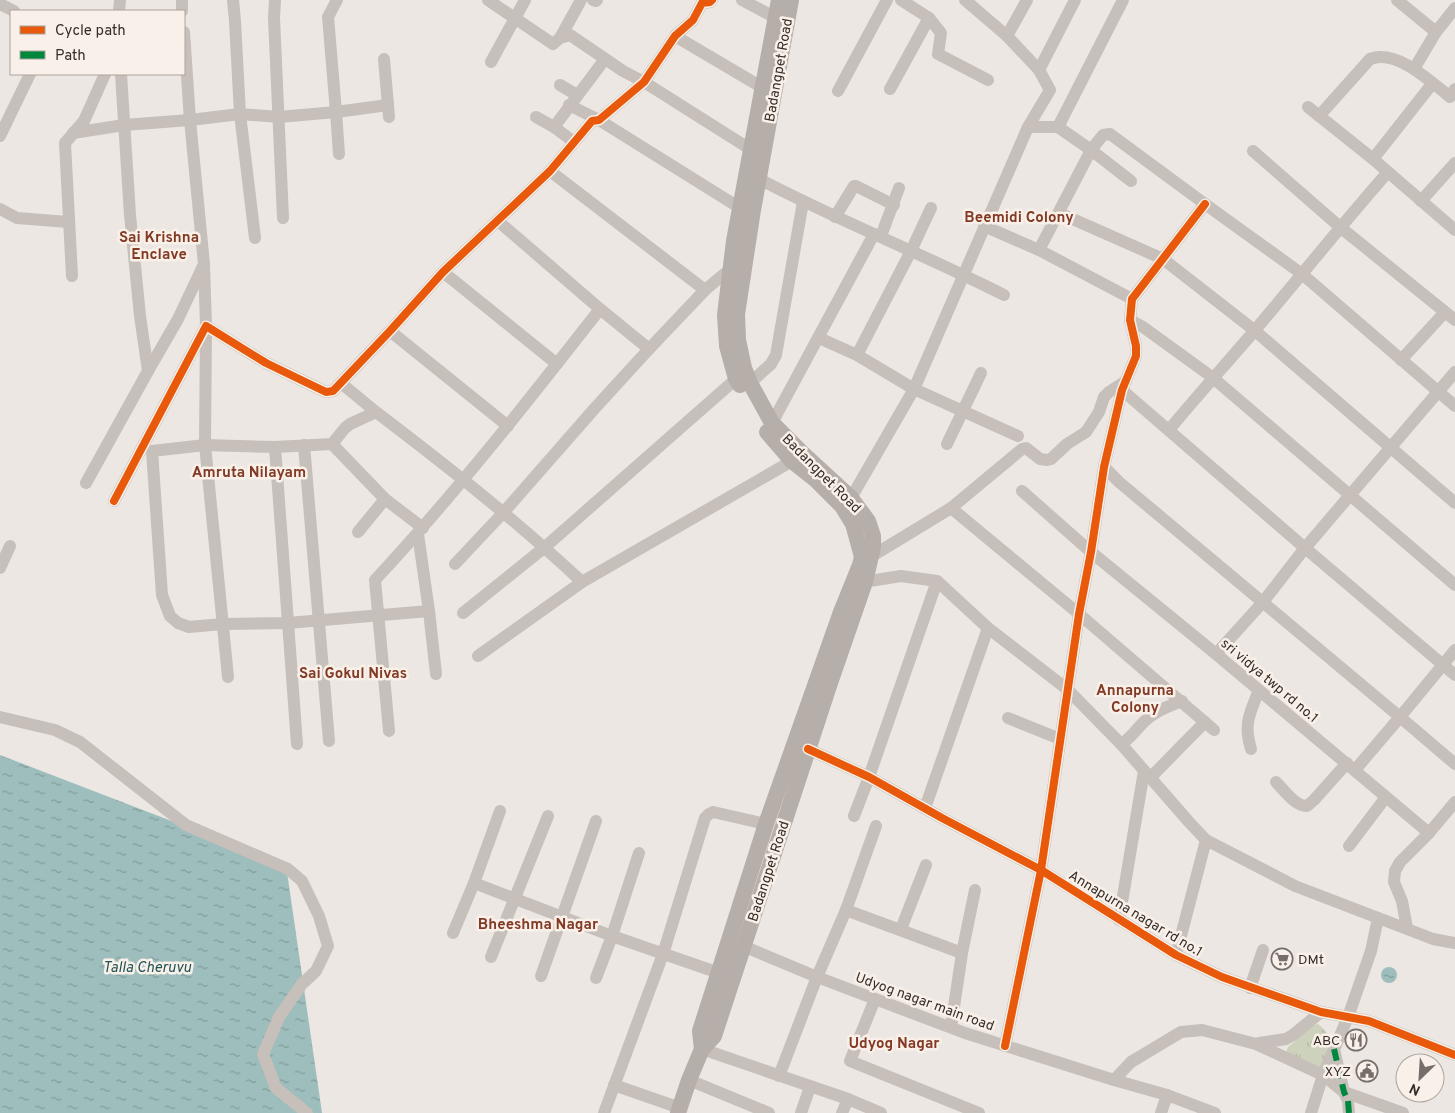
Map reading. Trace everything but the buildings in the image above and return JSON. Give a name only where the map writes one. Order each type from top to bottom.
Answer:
[{"type":"main road","name":"Badangpet Road","points":[[702,1049],[700,1031],[766,824],[808,749],[873,536],[868,521],[847,502],[772,423],[743,381],[744,368],[738,340],[737,314],[750,149],[779,0]]},
{"type":"main road","name":"Badangpet Road","points":[[791,0],[759,179],[746,209],[729,270],[725,315],[727,346],[761,425],[792,461],[847,502]]},
{"type":"main road","name":"Badangpet Road","points":[[679,1110],[702,1049],[714,1036],[743,946],[787,788],[841,612],[859,583]]},
{"type":"street","points":[[233,0],[236,21],[240,114],[255,238]]},
{"type":"street","points":[[276,0],[274,18],[283,218]]},
{"type":"street","points":[[337,0],[328,17],[339,154]]},
{"type":"street","points":[[488,0],[553,44],[560,38],[581,0]]},
{"type":"street","points":[[491,62],[524,0]]},
{"type":"street","points":[[593,0],[597,0]]},
{"type":"street","points":[[742,0],[776,18]]},
{"type":"street","points":[[838,91],[887,0]]},
{"type":"street","points":[[901,0],[929,18],[941,33],[938,54],[988,80]]},
{"type":"street","points":[[1007,36],[1027,0]]},
{"type":"street","points":[[1039,70],[1075,0]]},
{"type":"street","points":[[1058,127],[1123,0]]},
{"type":"street","points":[[1397,0],[1436,32]]},
{"type":"street","points":[[206,326],[266,363],[326,392],[334,391],[443,272],[550,171],[592,121],[599,120],[644,82],[675,36],[694,20],[704,1]]},
{"type":"street","points":[[847,502],[914,389],[1028,127],[1050,90],[1039,70],[973,3]]},
{"type":"street","points":[[0,4],[12,10]]},
{"type":"street","points":[[1414,69],[1436,32],[1455,8]]},
{"type":"street","points":[[890,89],[929,18]]},
{"type":"street","points":[[560,38],[570,35],[623,71],[644,82],[750,149]]},
{"type":"street","points":[[675,36],[763,88]]},
{"type":"street","points":[[185,47],[204,264],[206,326],[205,445],[228,677]]},
{"type":"street","points":[[1319,116],[1370,59],[1376,57],[1404,63],[1450,97],[1455,90]]},
{"type":"street","points":[[73,133],[124,125],[240,114],[279,117],[336,112],[388,111],[384,59]]},
{"type":"street","points":[[554,127],[605,59]]},
{"type":"street","points":[[0,136],[30,75]]},
{"type":"street","points":[[72,276],[64,144],[84,121],[105,75]]},
{"type":"street","points":[[121,75],[130,216],[140,316],[148,371]]},
{"type":"street","points":[[560,84],[573,100],[599,120],[746,209]]},
{"type":"street","points":[[1373,159],[1432,84]]},
{"type":"street","points":[[1308,106],[1455,230]]},
{"type":"street","points":[[536,117],[554,127],[574,142]]},
{"type":"street","points":[[1028,127],[1058,127],[1131,181]]},
{"type":"street","points":[[1038,250],[1091,150],[1103,134],[1110,134],[1302,274],[1455,406]]},
{"type":"street","points":[[1253,151],[1340,227],[1455,320]]},
{"type":"street","points":[[1421,200],[1455,163]]},
{"type":"street","points":[[550,171],[705,290]]},
{"type":"street","points":[[1169,430],[1388,172]]},
{"type":"street","points":[[759,179],[803,202],[964,274],[1004,295]]},
{"type":"street","points":[[835,217],[854,186],[894,205]]},
{"type":"street","points":[[772,423],[818,338],[878,235],[894,205],[899,188]]},
{"type":"street","points":[[463,612],[545,547],[743,381],[771,364],[776,355],[803,202]]},
{"type":"street","points":[[1005,1046],[1041,870],[1067,689],[1104,467],[1124,386],[1136,356],[1136,346],[1130,320],[1132,299],[1205,204]]},
{"type":"street","points":[[858,355],[931,208]]},
{"type":"street","points":[[0,209],[17,218],[68,222]]},
{"type":"street","points":[[1059,213],[1163,260],[1254,330],[1455,503]]},
{"type":"street","points":[[498,221],[649,349]]},
{"type":"street","points":[[984,226],[1038,250],[1132,299]]},
{"type":"street","points":[[86,483],[178,319],[204,264]]},
{"type":"street","points":[[455,564],[649,349],[705,290],[729,270]]},
{"type":"street","points":[[443,272],[556,364]]},
{"type":"street","points":[[389,731],[375,580],[420,531],[508,426],[600,309]]},
{"type":"street","points":[[1401,360],[1445,312]]},
{"type":"street","points":[[1130,320],[1143,327],[1212,378],[1455,585]]},
{"type":"street","points":[[114,501],[206,326]]},
{"type":"street","points":[[390,331],[508,426]]},
{"type":"street","points":[[818,338],[858,355],[914,389],[1018,436]]},
{"type":"street","points":[[1216,654],[1263,602],[1305,548],[1455,372]]},
{"type":"street","points":[[947,444],[981,373]]},
{"type":"street","points":[[341,383],[463,479],[545,547],[582,582]]},
{"type":"street","points":[[1124,386],[1169,430],[1455,675]]},
{"type":"street","points":[[867,556],[951,508],[1022,449],[1026,448],[1040,459],[1051,459],[1067,444],[1086,432],[1099,412],[1104,397],[1109,392],[1124,386]]},
{"type":"street","points":[[332,444],[350,424],[376,412]]},
{"type":"street","points":[[430,612],[189,627],[178,623],[170,616],[162,595],[152,451],[205,445],[276,447],[332,444],[385,499],[420,531],[430,612],[436,674]]},
{"type":"street","points":[[304,445],[328,740]]},
{"type":"street","points":[[276,447],[297,744]]},
{"type":"street","points":[[478,656],[582,582],[792,461]]},
{"type":"street","points":[[1104,467],[1119,482],[1455,764]]},
{"type":"street","name":"sri vidya twp rd no.1","points":[[1022,491],[1091,552],[1429,833]]},
{"type":"street","points":[[358,532],[385,499]]},
{"type":"street","points":[[951,508],[1210,726],[1147,775],[1119,920]]},
{"type":"street","points":[[0,568],[10,546]]},
{"type":"street","points":[[859,583],[901,576],[937,581],[988,628],[1067,689],[1121,744],[1188,822],[1206,840],[1295,886],[1433,939],[1455,943]]},
{"type":"street","points":[[854,816],[937,581]]},
{"type":"street","points":[[925,808],[988,628]]},
{"type":"street","points":[[1276,782],[1297,803],[1307,806],[1351,767],[1400,716],[1455,650]]},
{"type":"street","points":[[1251,749],[1247,737],[1248,722],[1259,690]]},
{"type":"street","points":[[1121,744],[1156,712],[1182,702]]},
{"type":"street","points":[[0,717],[55,730],[80,742],[186,825],[288,869],[302,881],[319,916],[328,946],[316,971],[302,984],[279,1017],[263,1054],[276,1088],[307,1113]]},
{"type":"street","points":[[1008,718],[1060,739]]},
{"type":"street","name":"Annapurna nagar rd no.1","points":[[808,749],[869,777],[1041,870],[1176,955],[1222,977],[1321,1012],[1369,1021],[1455,1055]]},
{"type":"street","points":[[1349,846],[1386,797]]},
{"type":"street","points":[[1406,928],[1402,901],[1394,882],[1394,873],[1455,802]]},
{"type":"street","points":[[453,933],[474,883],[500,811]]},
{"type":"street","points":[[604,1113],[663,954],[705,818],[713,812],[766,824]]},
{"type":"street","points":[[491,957],[548,816]]},
{"type":"street","points":[[541,976],[596,821]]},
{"type":"street","points":[[779,1076],[817,977],[846,910],[876,826]]},
{"type":"street","points":[[1176,955],[1206,840]]},
{"type":"street","points":[[596,978],[639,853]]},
{"type":"street","points":[[901,929],[926,865]]},
{"type":"street","points":[[474,883],[561,918],[718,973]]},
{"type":"street","points":[[951,1027],[962,953],[975,890]]},
{"type":"street","points":[[846,910],[962,953]]},
{"type":"street","points":[[1311,1113],[1323,1074],[1348,1017],[1371,951],[1378,918]]},
{"type":"street","name":"Udyog nagar main road","points":[[743,946],[817,977],[951,1027],[1005,1046],[1167,1095],[1215,1113]]},
{"type":"street","points":[[1250,988],[1263,950]]},
{"type":"street","points":[[875,999],[850,1061],[978,1113]]},
{"type":"street","points":[[1256,1044],[1286,1039],[1308,1024],[1321,1012]]},
{"type":"street","points":[[1114,1080],[1131,1062],[1181,1032],[1202,1030],[1256,1044],[1323,1074],[1344,1092],[1402,1113]]},
{"type":"street","points":[[702,1049],[848,1099],[881,1113]]},
{"type":"street","points":[[1334,1049],[1344,1092],[1348,1101],[1349,1113]]},
{"type":"street","points":[[689,1080],[766,1113]]},
{"type":"street","points":[[614,1085],[679,1110]]},
{"type":"street","points":[[801,1113],[810,1087]]},
{"type":"street","points":[[1161,1113],[1167,1095]]},
{"type":"street","points":[[842,1113],[848,1099]]},
{"type":"green space","points":[[1318,1024],[1324,1029],[1329,1041],[1328,1052],[1320,1071],[1286,1052],[1288,1047],[1309,1027]]},
{"type":"water","name":"Talla Cheruvu","points":[[0,755],[286,865],[322,1113],[0,1113]]},
{"type":"water","points":[[1386,967],[1392,967],[1397,972],[1395,981],[1386,983],[1381,978],[1381,972]]},
{"type":"marked path","points":[[1334,1049],[1344,1092],[1348,1101],[1349,1113]]},
{"type":"cycle path","points":[[114,501],[206,326],[266,363],[326,392],[333,391],[443,272],[550,171],[592,121],[599,120],[644,82],[675,36],[693,20],[702,3],[712,0]]},
{"type":"cycle path","points":[[1005,1046],[1041,870],[1079,614],[1104,467],[1122,390],[1136,356],[1136,346],[1130,320],[1132,299],[1205,204]]},
{"type":"cycle path","points":[[808,749],[869,777],[1041,870],[1176,955],[1222,977],[1321,1012],[1369,1021],[1455,1055]]},
{"type":"place","name":"DMt","points":[[1282,959]]},
{"type":"place","name":"ABC","points":[[1356,1040]]},
{"type":"place","name":"XYZ","points":[[1367,1071]]},
{"type":"district","name":"Beemidi Colony","points":[[1019,217]]},
{"type":"district","name":"Sai Krishna Enclave","points":[[159,246]]},
{"type":"district","name":"Amruta Nilayam","points":[[249,472]]},
{"type":"district","name":"Sai Gokul Nivas","points":[[353,673]]},
{"type":"district","name":"Annapurna Colony","points":[[1135,698]]},
{"type":"district","name":"Bheeshma Nagar","points":[[538,924]]},
{"type":"district","name":"Udyog Nagar","points":[[894,1043]]}]
